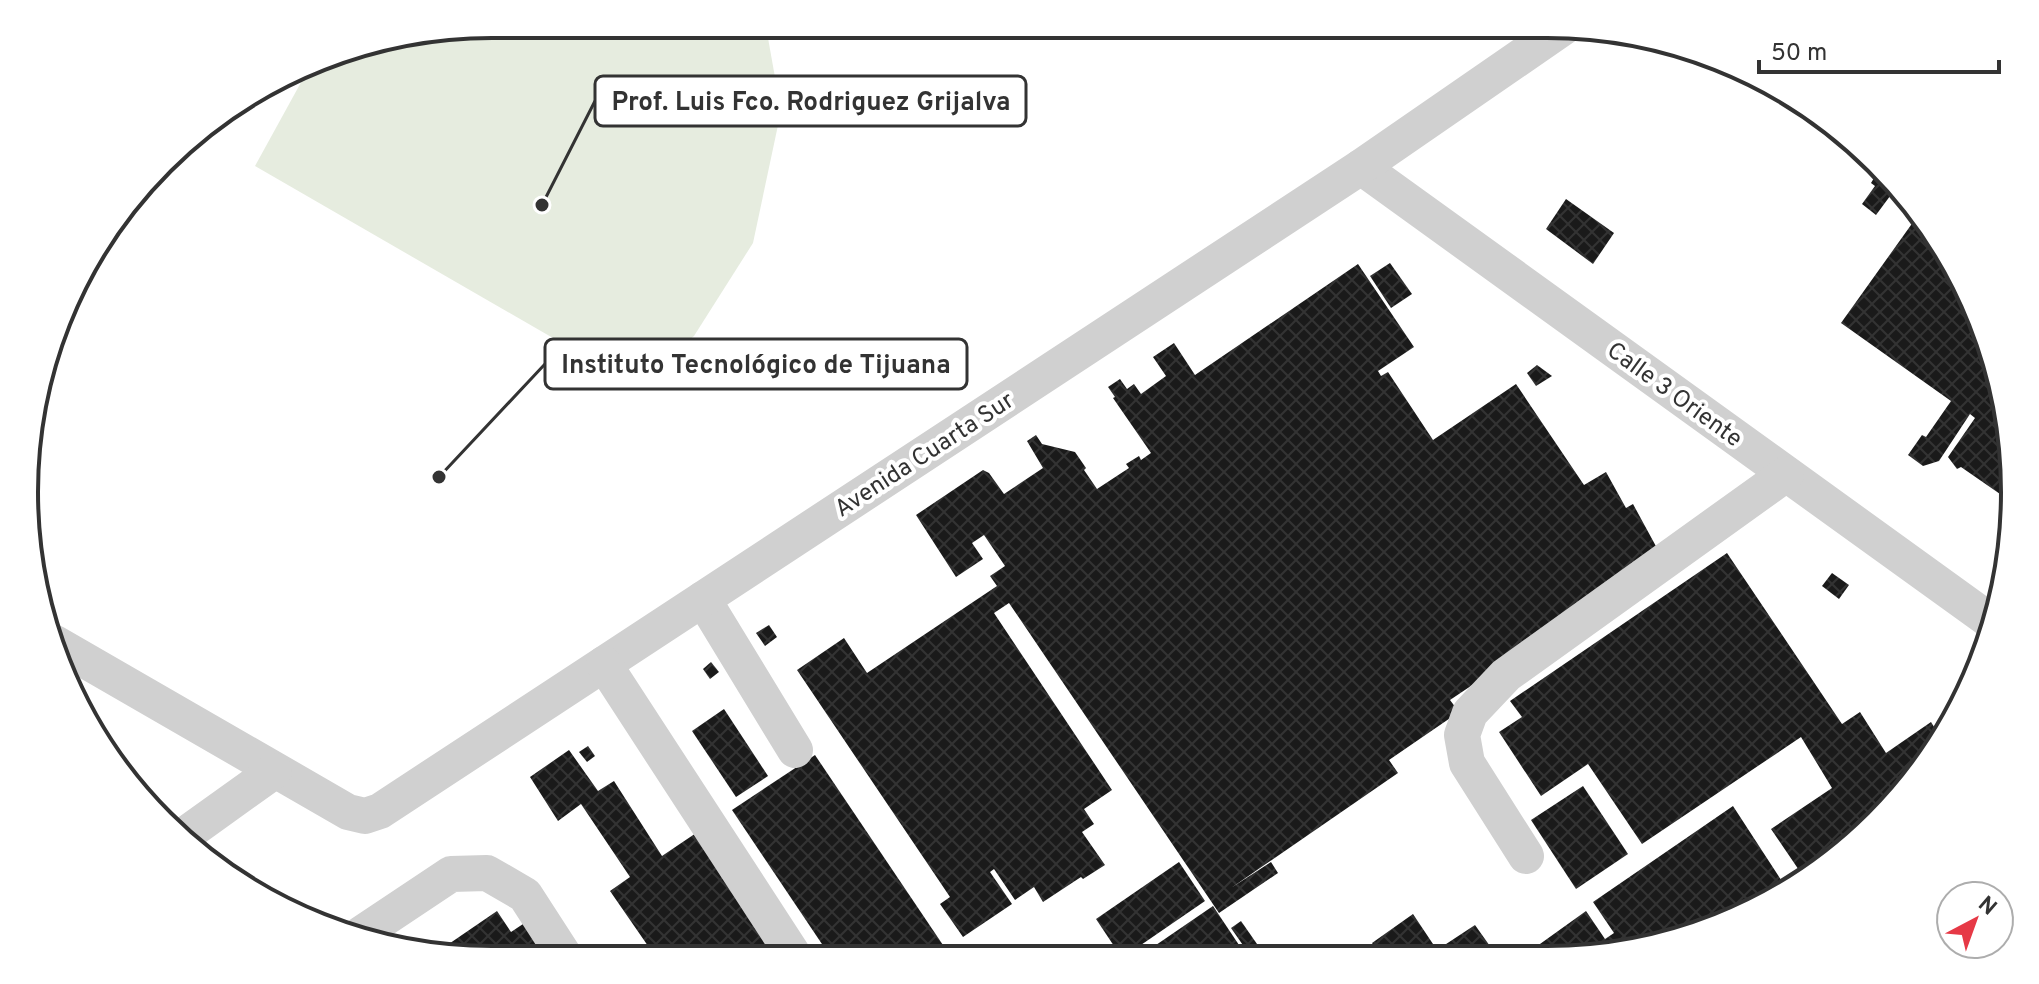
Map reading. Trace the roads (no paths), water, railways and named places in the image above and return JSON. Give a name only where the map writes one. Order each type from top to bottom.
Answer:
[{"type":"street","name":"Avenida Cuarta Sur","points":[[274,771],[348,812],[365,816],[380,811],[1361,167],[1548,38]]},
{"type":"street","name":"Calle 3 Oriente","points":[[1361,167],[1984,616]]},
{"type":"street","points":[[1526,856],[1467,763],[1462,735],[1470,713],[1506,675],[1786,474]]},
{"type":"street","points":[[703,599],[795,750]]},
{"type":"street","points":[[67,650],[274,771],[191,831]]},
{"type":"street","points":[[604,664],[788,946]]},
{"type":"street","points":[[368,929],[451,874],[487,873],[525,895],[558,946]]},
{"type":"place","name":"Prof. Luis Fco. Rodriguez Grijalva","points":[[542,205]]},
{"type":"place","name":"Instituto Tecnológico de Tijuana","points":[[439,477]]}]
